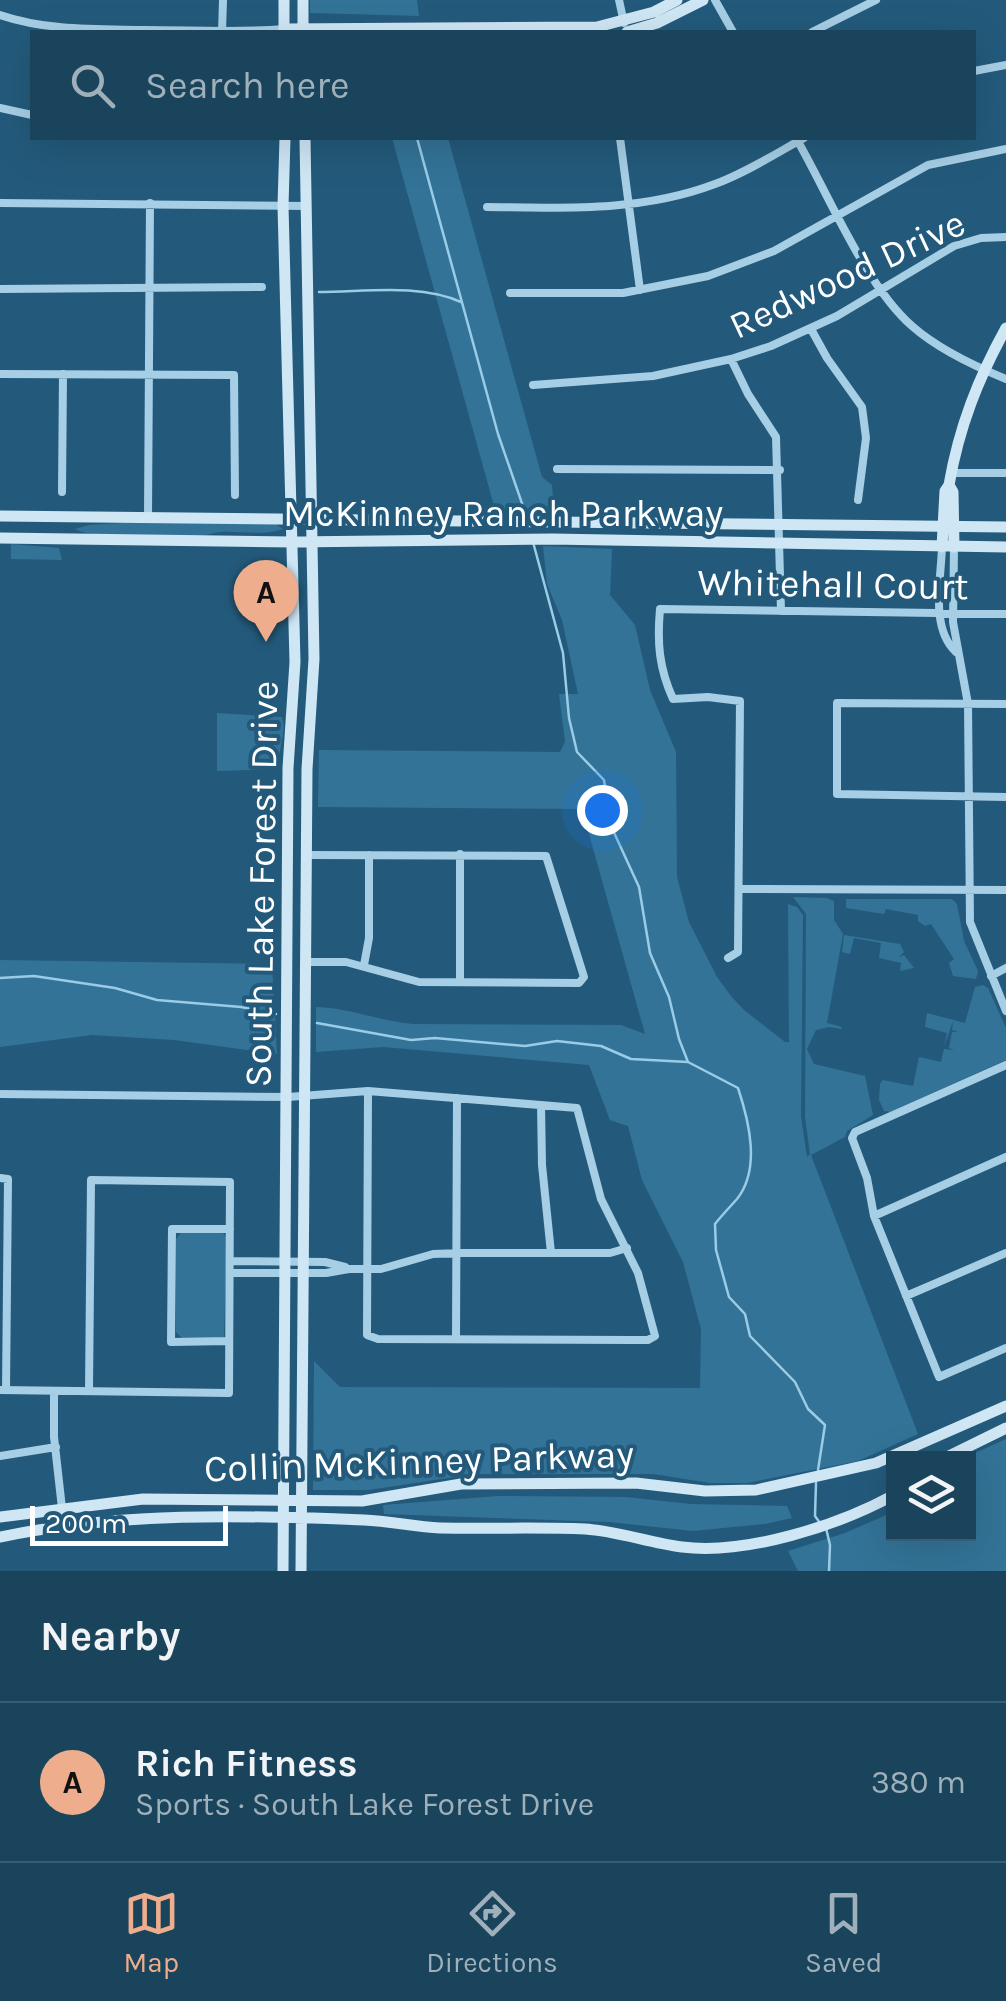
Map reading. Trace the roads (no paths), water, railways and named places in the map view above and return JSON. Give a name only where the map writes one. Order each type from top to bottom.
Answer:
[{"type":"main road","points":[[284,0],[284,30],[372,26],[443,30],[626,29],[657,22],[703,0]]},
{"type":"main road","points":[[303,0],[303,30]]},
{"type":"main road","points":[[626,29],[677,0]]},
{"type":"main road","name":"South Lake Forest Drive","points":[[283,1571],[288,780],[294,662],[283,206],[285,140]]},
{"type":"main road","points":[[305,140],[312,542]]},
{"type":"main road","points":[[948,547],[951,479],[965,415],[1006,328]]},
{"type":"main road","points":[[289,390],[309,390]]},
{"type":"main road","name":"McKinney Ranch Parkway","points":[[0,516],[1006,527]]},
{"type":"main road","points":[[68,516],[68,539]]},
{"type":"main road","points":[[439,540],[472,534],[476,525],[470,519]]},
{"type":"main road","name":"McKinney Ranch Parkway","points":[[0,538],[292,542],[516,539],[1006,548]]},
{"type":"main road","name":"South Lake Forest Drive","points":[[300,1571],[307,780],[314,658],[312,542]]},
{"type":"main road","points":[[288,780],[307,780]]},
{"type":"main road","points":[[288,962],[305,962]]},
{"type":"main road","name":"Collin McKinney Parkway","points":[[0,1518],[144,1498],[362,1501],[461,1484],[636,1484],[738,1492],[876,1463],[1006,1406]]},
{"type":"main road","points":[[958,1451],[1006,1428]]},
{"type":"main road","name":"Collin McKinney Parkway","points":[[0,1537],[64,1526],[178,1517],[284,1521],[300,1518],[440,1528],[588,1530],[704,1548],[764,1544],[886,1499]]},
{"type":"street","points":[[222,0],[222,30]]},
{"type":"street","points":[[619,0],[626,29]]},
{"type":"street","points":[[715,0],[732,30]]},
{"type":"street","points":[[816,30],[876,0]]},
{"type":"street","points":[[0,15],[40,26],[110,30]]},
{"type":"street","points":[[976,71],[1006,65]]},
{"type":"street","points":[[0,108],[30,115]]},
{"type":"street","points":[[620,140],[640,290]]},
{"type":"street","points":[[486,207],[629,205],[678,196],[756,166],[797,140]]},
{"type":"street","points":[[799,140],[836,214],[881,288],[915,329],[1006,379]]},
{"type":"street","points":[[510,293],[588,295],[640,290],[708,276],[756,259],[928,165],[1006,150]]},
{"type":"street","points":[[0,203],[306,206]]},
{"type":"street","points":[[148,517],[150,203]]},
{"type":"street","name":"Redwood Drive","points":[[533,385],[653,376],[731,360],[811,329],[962,242],[1006,237]]},
{"type":"street","points":[[0,288],[262,287]]},
{"type":"street","points":[[811,329],[826,358],[862,407],[866,438],[858,500]]},
{"type":"street","points":[[731,360],[748,394],[774,431],[780,470],[781,611]]},
{"type":"street","points":[[0,374],[234,375],[235,496]]},
{"type":"street","points":[[62,492],[63,374]]},
{"type":"street","points":[[556,469],[780,470]]},
{"type":"street","points":[[951,479],[1006,473]]},
{"type":"street","points":[[948,547],[940,613],[948,644],[956,652]]},
{"type":"street","points":[[948,547],[956,652],[968,704],[970,922],[1006,1010]]},
{"type":"street","name":"Whitehall Court","points":[[741,889],[740,701],[708,697],[674,699],[662,672],[657,644],[660,608],[1006,614]]},
{"type":"street","points":[[1006,704],[837,703],[836,794],[1006,797]]},
{"type":"street","points":[[460,854],[460,982]]},
{"type":"street","points":[[305,962],[346,962],[405,980],[584,980],[546,856],[307,855]]},
{"type":"street","points":[[364,966],[369,938],[369,855]]},
{"type":"street","points":[[728,958],[738,952],[741,889],[1006,890]]},
{"type":"street","points":[[991,976],[1006,968]]},
{"type":"street","points":[[1006,1065],[855,1132],[853,1145],[868,1178],[874,1216],[938,1377],[1006,1348]]},
{"type":"street","points":[[0,1094],[304,1097],[368,1090],[577,1108],[602,1199],[638,1273],[655,1336],[648,1340],[367,1336],[368,1090]]},
{"type":"street","points":[[456,1340],[457,1098]]},
{"type":"street","points":[[542,1105],[542,1165],[551,1253]]},
{"type":"street","points":[[874,1216],[1006,1158]]},
{"type":"street","points":[[4,1179],[3,1390],[54,1391],[229,1393],[230,1182],[91,1180],[88,1390]]},
{"type":"street","points":[[229,1341],[171,1342],[172,1229],[230,1230]]},
{"type":"street","points":[[230,1273],[287,1267],[382,1269],[433,1254],[610,1253],[628,1248]]},
{"type":"street","points":[[906,1296],[1006,1253]]},
{"type":"street","points":[[230,1260],[287,1267]]},
{"type":"street","points":[[54,1391],[64,1526]]},
{"type":"street","points":[[0,1456],[56,1447]]},
{"type":"waterway","points":[[418,140],[498,434],[526,515]]},
{"type":"waterway","points":[[319,292],[409,290],[461,302]]},
{"type":"waterway","points":[[533,542],[563,653],[569,718],[577,752],[604,780],[611,826],[639,887],[650,953],[669,997],[688,1062]]},
{"type":"waterway","points":[[0,978],[34,976],[115,988],[157,1000],[276,1014]]},
{"type":"waterway","points":[[317,1023],[411,1040],[435,1038],[525,1046],[557,1041],[601,1046],[631,1059],[688,1062],[738,1088],[751,1145],[749,1174],[737,1199],[715,1224],[716,1250],[729,1297],[745,1314],[750,1336],[795,1382],[808,1409],[825,1425],[818,1470]]},
{"type":"waterway","points":[[816,1483],[815,1516],[820,1523]]},
{"type":"waterway","points":[[826,1528],[829,1571]]},
{"type":"place","name":"Rich Fitness","points":[[266,642]]}]
